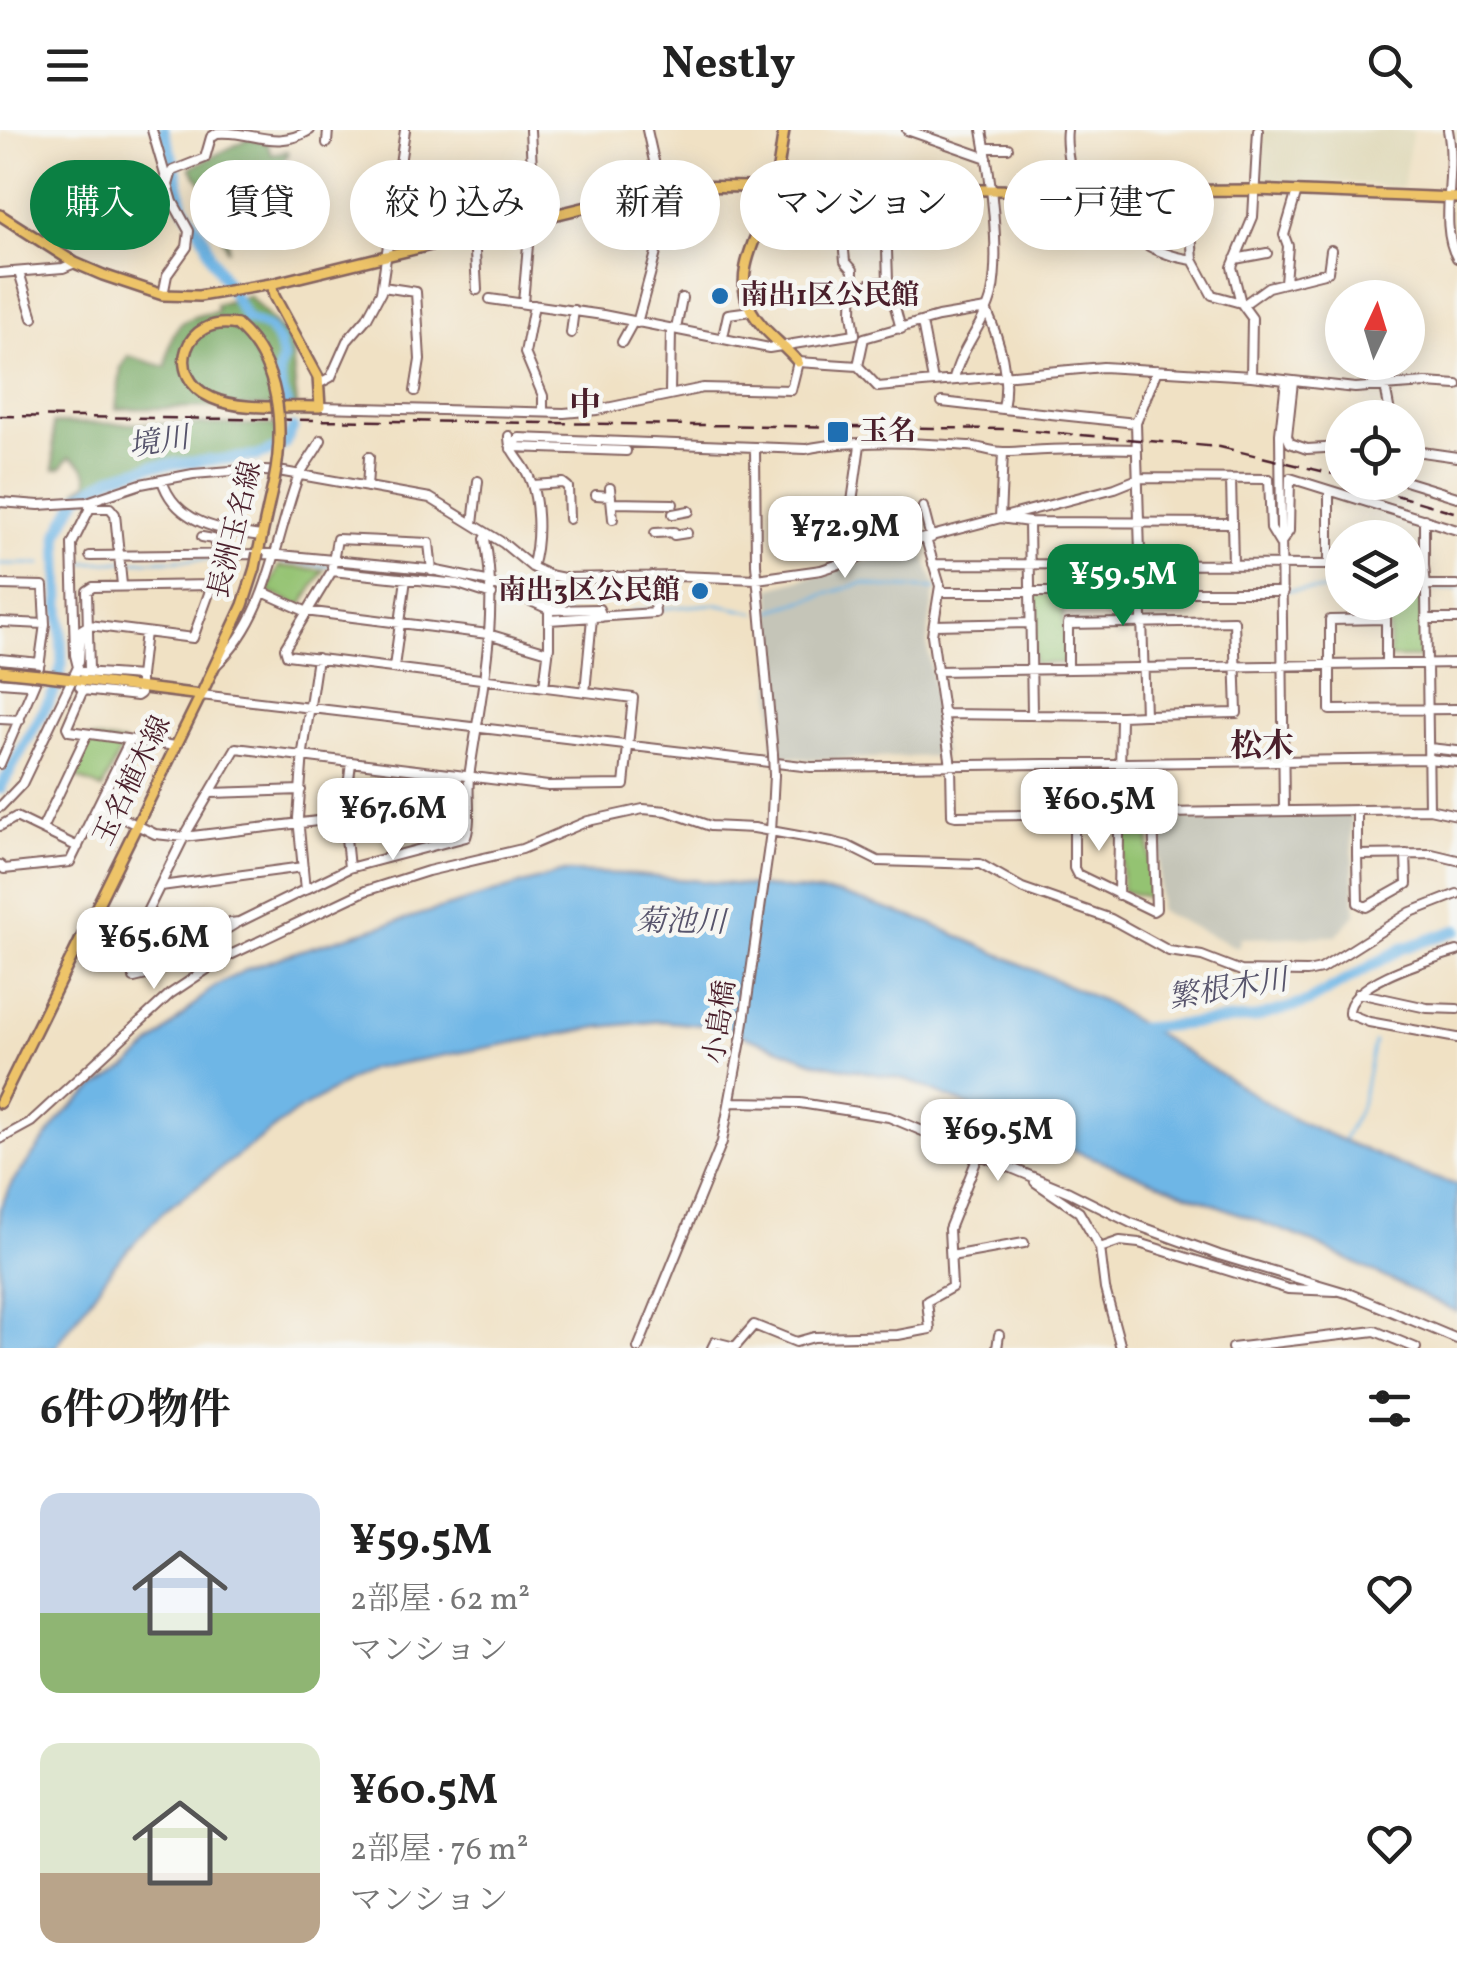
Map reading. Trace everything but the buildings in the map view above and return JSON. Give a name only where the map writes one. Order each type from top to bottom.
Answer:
[{"type":"main road","points":[[779,160],[784,130]]},
{"type":"main road","points":[[984,189],[1004,189]]},
{"type":"main road","points":[[1214,190],[1455,198]]},
{"type":"main road","points":[[0,215],[75,264],[164,295],[199,296],[272,284],[406,250]]},
{"type":"main road","points":[[752,250],[745,270],[745,298],[751,311],[798,362]]},
{"type":"main road","points":[[272,284],[274,296],[320,382],[320,407]]},
{"type":"main road","name":"長洲玉名線","points":[[201,695],[243,605],[255,568],[274,481],[278,426],[272,380],[255,342],[236,325],[214,324],[196,333],[184,357],[192,385],[223,402],[285,405],[320,407]]},
{"type":"main road","points":[[0,670],[141,681],[201,695]]},
{"type":"main road","name":"玉名植木線","points":[[0,1103],[201,695]]},
{"type":"street","points":[[152,130],[164,160]]},
{"type":"street","points":[[170,181],[177,170],[205,158],[217,133],[293,140],[310,130]]},
{"type":"street","points":[[327,143],[328,130]]},
{"type":"street","points":[[400,160],[405,130]]},
{"type":"street","points":[[530,130],[531,160]]},
{"type":"street","points":[[647,130],[653,160]]},
{"type":"street","points":[[907,130],[986,153],[1008,148]]},
{"type":"street","points":[[954,379],[986,309],[994,273],[990,189],[982,130]]},
{"type":"street","points":[[1067,130],[1065,144],[1070,160]]},
{"type":"street","points":[[1250,376],[1252,318],[1242,304],[1232,267],[1252,222],[1258,130]]},
{"type":"street","points":[[1448,130],[1454,150],[1455,198],[1448,227],[1457,258]]},
{"type":"street","points":[[164,295],[171,266],[190,240],[188,224],[170,191]]},
{"type":"street","points":[[1285,282],[1288,246],[1284,235],[1297,191]]},
{"type":"street","points":[[320,382],[331,377],[346,341],[367,318],[383,288],[387,250]]},
{"type":"street","points":[[472,250],[477,290]]},
{"type":"street","points":[[523,302],[529,250]]},
{"type":"street","points":[[622,342],[636,322],[656,250]]},
{"type":"street","points":[[844,250],[845,261],[854,270],[852,313]]},
{"type":"street","points":[[887,250],[888,281],[901,329]]},
{"type":"street","points":[[1160,250],[1194,260]]},
{"type":"street","points":[[1193,250],[1194,260],[1212,295],[1242,304],[1268,288],[1328,272],[1332,250]]},
{"type":"street","points":[[1235,259],[1267,254]]},
{"type":"street","points":[[0,274],[75,264]]},
{"type":"street","points":[[19,272],[33,318]]},
{"type":"street","points":[[868,284],[888,281]]},
{"type":"street","points":[[383,288],[416,292],[420,360],[416,390]]},
{"type":"street","points":[[670,394],[673,329],[682,298]]},
{"type":"street","points":[[490,299],[574,310],[769,348],[858,337],[901,329],[938,316],[986,309]]},
{"type":"street","points":[[848,302],[858,337],[858,366],[878,387],[1103,367],[1250,376],[1354,388],[1457,385]]},
{"type":"street","points":[[534,304],[527,362],[543,396],[543,412]]},
{"type":"street","points":[[986,309],[1006,375],[1003,408]]},
{"type":"street","points":[[571,333],[574,310]]},
{"type":"street","points":[[723,337],[728,314],[751,311]]},
{"type":"street","points":[[922,323],[933,381]]},
{"type":"street","points":[[320,407],[597,410],[703,388],[791,390],[798,362],[858,366]]},
{"type":"street","points":[[1145,715],[1136,424],[1157,370]]},
{"type":"street","points":[[1290,381],[1290,443],[1307,449],[1325,447]]},
{"type":"street","points":[[1284,811],[1280,434],[1290,381]]},
{"type":"street","points":[[1386,386],[1389,400]]},
{"type":"street","points":[[942,402],[1136,424]]},
{"type":"street","points":[[508,436],[508,447],[532,486],[536,521],[532,567]]},
{"type":"street","points":[[508,447],[519,438],[806,450],[825,445],[948,445],[1004,453],[1086,447],[1137,449]]},
{"type":"street","points":[[213,668],[242,633],[263,592],[298,475],[320,443],[332,450]]},
{"type":"street","points":[[860,445],[850,516],[861,557]]},
{"type":"street","points":[[508,447],[626,451]]},
{"type":"street","name":"小島橋","points":[[638,1348],[712,1175],[732,1098],[770,835],[774,775],[757,580],[755,448]]},
{"type":"street","points":[[1425,452],[1457,457]]},
{"type":"street","points":[[1000,518],[1004,453]]},
{"type":"street","points":[[367,487],[369,457]]},
{"type":"street","points":[[0,808],[16,793],[80,678],[74,655],[72,544],[90,504],[162,480],[244,470],[298,475],[430,498],[532,567],[549,575],[577,578],[757,580],[820,570],[1140,478],[1269,479],[1271,529],[1280,544]]},
{"type":"street","points":[[1280,544],[1289,530],[1290,478],[1325,490]]},
{"type":"street","points":[[1232,479],[1233,564]]},
{"type":"street","points":[[162,480],[166,496],[177,510],[195,521],[262,536]]},
{"type":"street","points":[[473,524],[478,481]]},
{"type":"street","points":[[532,486],[568,486],[570,519]]},
{"type":"street","points":[[1425,488],[1457,498]]},
{"type":"street","points":[[596,495],[689,511]]},
{"type":"street","points":[[611,496],[613,519]]},
{"type":"street","points":[[1359,500],[1457,530]]},
{"type":"street","points":[[0,502],[110,508],[114,514],[122,585]]},
{"type":"street","points":[[923,507],[940,590],[932,635],[950,766],[952,816],[1428,809],[1457,815]]},
{"type":"street","points":[[1000,518],[1029,522],[1231,523]]},
{"type":"street","points":[[1029,522],[1032,714]]},
{"type":"street","points":[[655,533],[687,533]]},
{"type":"street","points":[[432,576],[429,543],[337,539],[332,566],[285,648],[288,655],[483,678],[634,698],[624,785],[548,786],[469,778],[236,748],[184,837],[136,934],[132,948],[134,978],[155,973],[238,922],[349,868],[466,837],[469,778],[477,728],[483,678],[488,634],[492,589],[488,534]]},
{"type":"street","points":[[90,626],[192,638],[212,585],[215,558],[212,538],[202,538]]},
{"type":"street","points":[[90,556],[120,561],[276,555],[406,579],[465,574],[548,614],[655,613],[652,576]]},
{"type":"street","points":[[933,564],[1325,564]]},
{"type":"street","points":[[332,566],[432,576]]},
{"type":"street","points":[[544,686],[549,575]]},
{"type":"street","points":[[1425,576],[1428,809]]},
{"type":"street","points":[[394,667],[406,579]]},
{"type":"street","points":[[0,585],[43,586],[45,624],[39,675],[0,763]]},
{"type":"street","points":[[176,746],[68,731],[90,626],[87,591],[122,585],[212,585]]},
{"type":"street","points":[[1426,588],[1457,586]]},
{"type":"street","points":[[940,590],[1282,591]]},
{"type":"street","points":[[263,592],[304,611],[488,634],[548,652]]},
{"type":"street","points":[[585,692],[599,615]]},
{"type":"street","points":[[1426,619],[1457,618]]},
{"type":"street","points":[[1386,663],[1386,619],[1330,620],[1330,710],[1457,709]]},
{"type":"street","points":[[943,714],[1120,716],[1237,712],[1234,621],[1068,624],[1068,668]]},
{"type":"street","points":[[0,622],[45,624]]},
{"type":"street","points":[[934,625],[1030,623]]},
{"type":"street","points":[[80,678],[141,681],[146,632]]},
{"type":"street","points":[[305,890],[300,790],[317,658]]},
{"type":"street","points":[[0,659],[39,675]]},
{"type":"street","points":[[936,670],[1457,663]]},
{"type":"street","points":[[0,682],[27,684],[39,675]]},
{"type":"street","points":[[201,695],[810,768],[1428,759],[1457,762]]},
{"type":"street","points":[[1118,895],[1120,716]]},
{"type":"street","points":[[0,719],[20,720]]},
{"type":"street","points":[[42,829],[86,734]]},
{"type":"street","points":[[0,865],[4,869],[70,862],[130,740]]},
{"type":"street","points":[[1429,748],[1457,751]]},
{"type":"street","points":[[349,868],[344,818],[351,763]]},
{"type":"street","points":[[211,793],[300,790]]},
{"type":"street","points":[[98,806],[155,834],[184,837],[467,803]]},
{"type":"street","points":[[0,1139],[32,1122],[170,994],[224,958],[366,891],[428,871],[522,849],[588,821],[643,809],[666,810],[710,826],[848,846],[878,861],[980,864],[1022,888],[1111,919],[1158,947],[1202,956],[1241,972],[1321,969],[1394,921],[1457,894]]},
{"type":"street","points":[[1357,810],[1358,903],[1366,907],[1407,884],[1406,854]]},
{"type":"street","points":[[1074,815],[1077,874],[1153,911],[1153,813]]},
{"type":"street","points":[[0,826],[16,818],[78,847]]},
{"type":"street","points":[[1358,855],[1432,854],[1457,860]]},
{"type":"street","points":[[161,886],[303,867]]},
{"type":"street","points":[[90,923],[124,925],[136,934],[238,922]]},
{"type":"street","points":[[1457,951],[1386,978],[1349,1002],[1349,1014],[1356,1017],[1457,1038]]},
{"type":"street","points":[[1358,993],[1426,1008],[1457,1009]]},
{"type":"street","points":[[732,1098],[800,1103],[889,1118],[1131,1223],[1219,1255],[1340,1291],[1457,1339]]},
{"type":"street","points":[[712,1348],[715,1342],[735,1346],[754,1325],[796,1342],[814,1337],[930,1330],[927,1302],[952,1286],[948,1229],[979,1154]]},
{"type":"street","points":[[1033,1178],[1079,1212],[1100,1248],[1121,1348]]},
{"type":"street","points":[[1100,1248],[1120,1240],[1139,1243],[1288,1289],[1340,1291]]},
{"type":"street","points":[[951,1256],[1024,1243]]},
{"type":"street","points":[[1232,1348],[1375,1332],[1416,1348]]},
{"type":"street","points":[[898,1334],[899,1348]]},
{"type":"street","points":[[997,1348],[999,1335]]},
{"type":"street","points":[[1393,1336],[1397,1348]]},
{"type":"street","points":[[814,1337],[814,1348]]},
{"type":"shaded area","points":[[1264,130],[1413,130],[1402,188],[1348,183],[1260,184]]},
{"type":"shaded area","points":[[921,546],[935,585],[927,642],[944,756],[813,760],[773,754],[771,588]]},
{"type":"shaded area","points":[[1351,812],[1355,915],[1336,936],[1241,938],[1238,948],[1159,911],[1160,819]]},
{"type":"green space","points":[[248,139],[269,143],[272,154],[287,151],[288,155],[284,160],[206,160]]},
{"type":"green space","points":[[249,296],[288,338],[297,406],[116,409],[121,367],[128,356],[166,367],[178,327],[192,318],[217,312],[216,305]]},
{"type":"green space","points":[[53,423],[278,425],[284,448],[140,468],[78,497],[77,490],[88,483],[87,474],[69,457],[61,468],[54,469]]},
{"type":"green space","points":[[279,566],[324,570],[301,606],[268,592]]},
{"type":"green space","points":[[1033,595],[1063,595],[1065,663],[1034,664]]},
{"type":"green space","points":[[1389,620],[1421,620],[1422,658],[1389,658]]},
{"type":"green space","points":[[89,738],[124,743],[102,789],[72,775]]},
{"type":"green space","points":[[1122,818],[1149,819],[1151,898],[1122,891]]},
{"type":"water","name":"菊池川","points":[[563,872],[840,894],[927,922],[1103,1001],[1293,1119],[1418,1173],[1457,1185],[1457,1312],[1305,1239],[1075,1151],[908,1080],[818,1063],[721,1027],[661,1021],[600,1027],[369,1069],[296,1112],[163,1212],[114,1265],[55,1348],[0,1348],[0,1208],[12,1183],[63,1115],[93,1089],[128,1067],[212,988],[247,969],[302,950]]},
{"type":"waterway","name":"境川","points":[[163,130],[183,205],[206,241],[210,255],[247,319],[269,328],[279,343],[283,359],[279,372],[282,393],[290,412]]},
{"type":"waterway","name":"境川","points":[[0,789],[55,690],[62,664],[58,534],[78,497],[112,477],[151,466],[258,456],[284,445],[293,428]]},
{"type":"waterway","points":[[78,563],[249,558]]},
{"type":"waterway","points":[[281,561],[460,580]]},
{"type":"waterway","points":[[0,564],[41,564]]},
{"type":"waterway","points":[[473,582],[541,612],[568,615]]},
{"type":"waterway","points":[[764,613],[863,583],[936,589]]},
{"type":"waterway","points":[[1425,589],[1457,589]]},
{"type":"waterway","points":[[1284,590],[1325,590]]},
{"type":"waterway","points":[[631,611],[714,604],[756,613]]},
{"type":"waterway","name":"繁根木川","points":[[1131,1029],[1254,1018],[1308,1002],[1401,949],[1457,930]]},
{"type":"waterway","points":[[1344,1139],[1361,1106],[1374,1042]]},
{"type":"railway","points":[[0,416],[1010,429],[1220,447],[1325,472]]},
{"type":"railway","points":[[1413,500],[1457,513]]},
{"type":"place","name":"南出1区公民館","points":[[720,296]]},
{"type":"place","name":"玉名","points":[[838,432]]},
{"type":"place","name":"南出3区公民館","points":[[700,591]]},
{"type":"district","name":"中","points":[[585,407]]},
{"type":"district","name":"松木","points":[[1262,748]]}]
